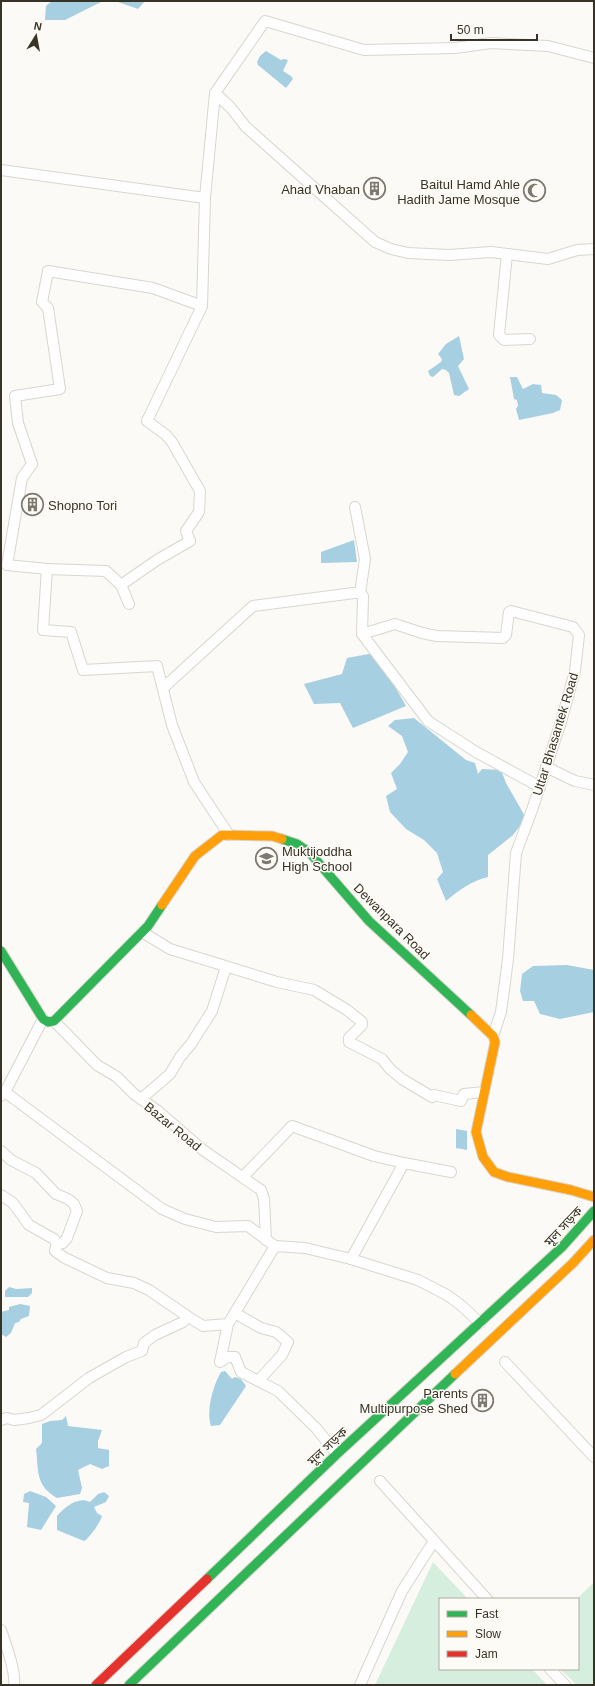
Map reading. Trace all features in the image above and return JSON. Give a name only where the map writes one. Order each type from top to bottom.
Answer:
[{"type":"street","points":[[121,585],[157,560],[190,541],[186,531],[199,512],[200,490],[166,435],[147,421],[202,306],[206,198],[215,93],[265,21],[364,50],[455,48],[491,43],[548,46],[594,58]]},
{"type":"street","points":[[215,93],[231,108],[246,127],[375,242],[391,249],[408,253],[449,254],[491,252],[548,259],[577,250],[594,249]]},
{"type":"street","points":[[1,170],[206,198]]},
{"type":"street","points":[[507,254],[499,335],[504,340],[530,339]]},
{"type":"street","points":[[129,604],[121,585],[106,571],[47,569],[7,565],[22,478],[32,464],[18,423],[15,396],[60,389],[48,308],[42,302],[48,271],[153,288],[202,306]]},
{"type":"street","points":[[355,507],[365,559],[360,593],[363,596],[362,634],[428,721],[476,752],[540,787]]},
{"type":"street","points":[[47,569],[43,630],[71,632],[83,670],[157,666],[172,725],[194,782],[229,835]]},
{"type":"street","points":[[163,688],[253,606],[360,593]]},
{"type":"street","name":"Uttar Bhasantek Road","points":[[362,634],[395,624],[422,633],[438,636],[503,638],[506,635],[509,612],[511,610],[573,627],[579,634],[575,671],[540,787],[516,853],[508,959],[501,1012],[493,1036]]},
{"type":"street","points":[[546,767],[575,780],[594,784]]},
{"type":"street","name":"Dewanpara Road","points":[[54,1021],[148,926],[195,856],[222,835],[272,836],[297,844],[310,853],[369,921],[493,1036]]},
{"type":"street","points":[[142,932],[170,949],[226,967],[314,990],[333,1001],[362,1022],[362,1025],[349,1038],[349,1042],[382,1059],[390,1070],[402,1079],[432,1096],[434,1095],[461,1100],[464,1094],[484,1092]]},
{"type":"street","points":[[1,951],[43,1019],[48,1022],[54,1021]]},
{"type":"street","points":[[141,1099],[170,1074],[180,1057],[192,1044],[212,1011],[226,967]]},
{"type":"street","points":[[43,1019],[3,1094],[162,1209],[185,1219],[216,1228],[248,1226],[270,1243],[305,1248],[351,1259],[405,1275],[435,1288],[462,1306],[480,1323]]},
{"type":"street","name":"Bazar Road","points":[[54,1021],[97,1065],[117,1077],[141,1099],[158,1111],[203,1150],[261,1190],[264,1199],[270,1243]]},
{"type":"street","points":[[493,1036],[495,1042],[476,1132],[483,1157],[494,1172],[508,1177],[571,1190],[594,1197]]},
{"type":"street","points":[[243,1177],[292,1126],[374,1156],[451,1172]]},
{"type":"street","points":[[1,1151],[11,1160],[36,1173],[56,1194],[68,1198],[74,1204],[77,1210],[68,1238],[63,1243],[57,1244]]},
{"type":"street","points":[[351,1259],[404,1163]]},
{"type":"street","points":[[1,1195],[13,1203],[29,1225],[54,1240],[57,1244]]},
{"type":"street","name":"মূল সড়ক","points":[[129,1685],[206,1614],[381,1430],[480,1323],[562,1247],[594,1211]]},
{"type":"street","name":"মূল সড়ক","points":[[96,1685],[337,1454],[381,1430],[573,1263],[594,1240]]},
{"type":"street","points":[[270,1243],[228,1324],[220,1362],[228,1357],[235,1357],[240,1372],[252,1379],[259,1380],[278,1391],[288,1399],[326,1439],[337,1454]]},
{"type":"street","points":[[57,1244],[55,1250],[65,1258],[107,1278],[134,1283],[203,1326],[228,1324]]},
{"type":"street","points":[[235,1313],[261,1328],[276,1332],[288,1342],[282,1355],[259,1380]]},
{"type":"street","points":[[1,1420],[7,1418],[14,1420],[41,1415],[89,1378],[126,1357],[142,1352],[144,1343],[155,1335],[183,1322],[187,1316]]},
{"type":"street","points":[[505,1362],[594,1457]]},
{"type":"street","points":[[380,1481],[486,1598]]},
{"type":"street","points":[[360,1685],[402,1591],[434,1541]]},
{"type":"street","points":[[1,1630],[15,1680],[14,1685]]},
{"type":"street","points":[[551,1670],[565,1685]]},
{"type":"green space","points":[[433,1562],[467,1598],[439,1598],[439,1670],[533,1670],[547,1685],[375,1685]]},
{"type":"green space","points":[[594,1582],[594,1685],[577,1685],[561,1670],[579,1670],[578,1598]]},
{"type":"water","points":[[52,1],[103,1],[65,20],[45,20],[46,6]]},
{"type":"water","points":[[115,1],[145,1],[138,9]]},
{"type":"water","points":[[266,51],[281,60],[288,60],[283,71],[293,79],[286,88],[258,65],[257,62],[260,56]]},
{"type":"water","points":[[459,336],[464,359],[458,366],[469,389],[459,396],[454,395],[449,373],[446,370],[442,369],[433,377],[430,376],[428,371],[441,362],[442,359],[438,354],[446,344]]},
{"type":"water","points":[[510,377],[517,377],[523,389],[533,384],[541,385],[542,393],[556,395],[562,400],[560,410],[553,413],[519,420],[516,409],[518,406],[517,400],[514,399]]},
{"type":"water","points":[[354,540],[357,562],[321,563],[321,552]]},
{"type":"water","points":[[374,653],[406,706],[353,728],[340,703],[314,704],[304,684],[342,674],[347,658]]},
{"type":"water","points":[[414,718],[466,760],[475,763],[478,774],[482,769],[501,770],[506,783],[526,818],[513,835],[488,855],[488,877],[466,886],[446,901],[437,879],[443,872],[437,853],[424,840],[406,829],[390,812],[386,796],[397,789],[391,773],[400,764],[408,752],[402,736],[388,726],[395,720]]},
{"type":"water","points":[[567,965],[594,970],[594,1012],[560,1019],[540,1014],[534,1001],[523,1001],[520,991],[522,974],[533,966]]},
{"type":"water","points":[[456,1129],[467,1131],[467,1150],[456,1148]]},
{"type":"water","points":[[9,1287],[16,1289],[32,1288],[32,1293],[28,1297],[5,1297],[5,1291]]},
{"type":"water","points":[[20,1304],[30,1306],[29,1316],[15,1323],[11,1333],[6,1337],[1,1334],[1,1312],[9,1310],[9,1307]]},
{"type":"water","points":[[225,1371],[232,1379],[235,1377],[241,1379],[246,1386],[220,1425],[211,1426],[209,1413],[211,1398],[221,1372]]},
{"type":"water","points":[[66,1416],[68,1426],[102,1430],[98,1441],[98,1448],[109,1450],[109,1466],[102,1469],[90,1464],[78,1470],[82,1488],[80,1494],[57,1498],[41,1483],[38,1471],[36,1449],[42,1443],[42,1424],[50,1421],[62,1420]]},
{"type":"water","points":[[30,1491],[46,1497],[56,1506],[41,1530],[27,1527],[29,1503],[23,1502],[24,1494]]},
{"type":"water","points":[[104,1492],[109,1496],[106,1502],[94,1507],[97,1513],[102,1516],[86,1540],[84,1541],[57,1530],[57,1516],[64,1509],[76,1501],[81,1500],[90,1502],[98,1494]]},
{"type":"traffic: fast","points":[[282,839],[297,844],[310,853],[369,921],[471,1015]]},
{"type":"traffic: fast","points":[[1,951],[43,1019],[48,1022],[54,1021],[148,926],[162,905]]},
{"type":"traffic: fast","points":[[207,1579],[337,1454],[562,1247],[594,1211]]},
{"type":"traffic: fast","points":[[129,1685],[455,1374]]},
{"type":"traffic: slow","points":[[162,905],[195,856],[222,835],[272,836],[282,839]]},
{"type":"traffic: slow","points":[[471,1015],[493,1036],[495,1042],[476,1132],[483,1157],[494,1172],[508,1177],[571,1190],[594,1197]]},
{"type":"traffic: slow","points":[[455,1374],[573,1263],[594,1240]]},
{"type":"traffic: jam","points":[[96,1685],[207,1579]]},
{"type":"place","name":"Ahad Vhaban","points":[[375,189]]},
{"type":"place","name":"Baitul Hamd Ahle Hadith Jame Mosque","points":[[535,191]]},
{"type":"place","name":"Shopno Tori","points":[[32,505]]},
{"type":"place","name":"Muktijoddha High School","points":[[267,858]]},
{"type":"place","name":"Parents Multipurpose Shed","points":[[483,1400]]}]
